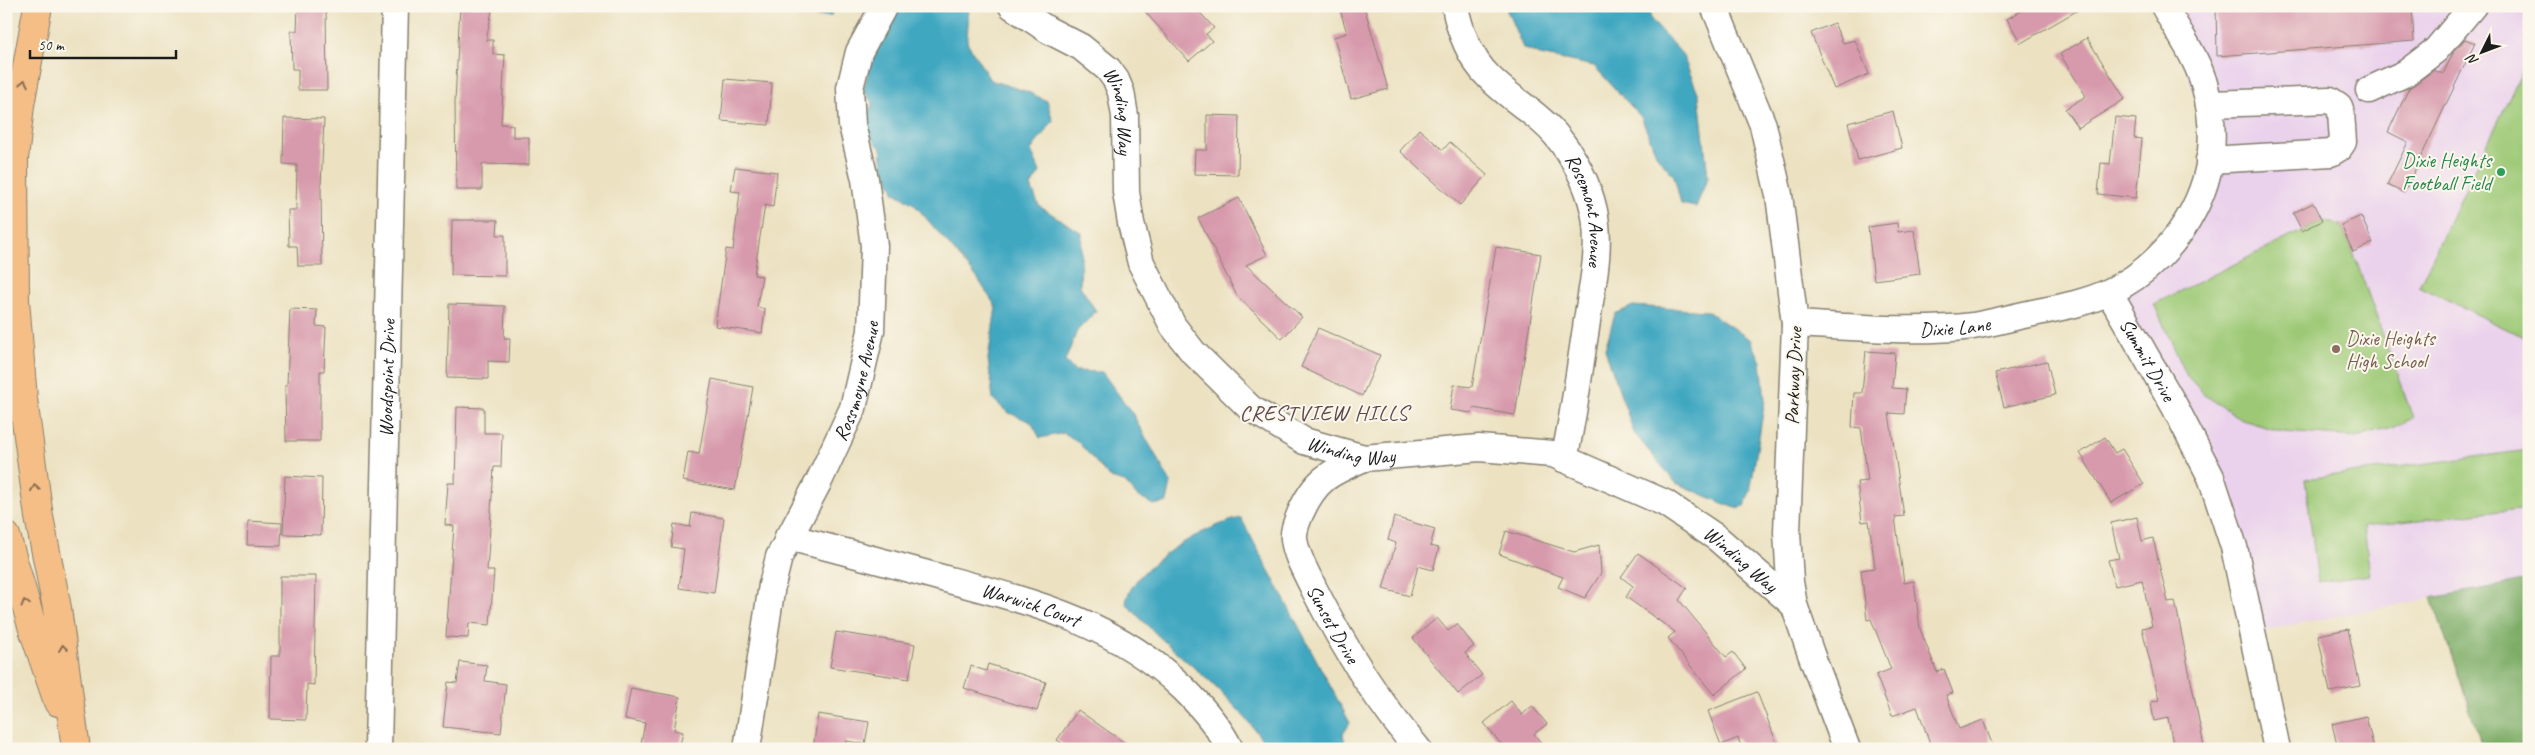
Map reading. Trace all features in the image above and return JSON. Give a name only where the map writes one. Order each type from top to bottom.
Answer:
[{"type":"highway","points":[[38,6],[20,105],[14,160],[15,300],[27,428],[39,518],[57,608],[75,749]]},
{"type":"highway","points":[[6,536],[33,629],[75,749]]},
{"type":"street","name":"Woodspoint Drive","points":[[378,749],[395,6]]},
{"type":"street","name":"Rossmoyne Avenue","points":[[747,749],[772,585],[779,557],[819,481],[853,408],[871,331],[874,246],[865,179],[852,125],[850,88],[859,52],[884,6]]},
{"type":"street","name":"Winding Way","points":[[1012,6],[1048,30],[1081,47],[1108,69],[1116,80],[1121,92],[1125,116],[1126,192],[1130,223],[1142,263],[1160,303],[1173,326],[1193,352],[1224,385],[1250,408],[1304,441],[1364,458],[1479,448],[1553,454],[1665,503],[1717,538],[1794,605]]},
{"type":"street","name":"Rosemont Avenue","points":[[1455,6],[1464,36],[1476,61],[1488,77],[1554,134],[1568,152],[1588,188],[1594,212],[1596,260],[1571,429],[1564,458]]},
{"type":"street","name":"Parkway Drive","points":[[1714,6],[1763,126],[1780,195],[1795,324],[1787,532],[1790,582],[1794,605],[1847,749]]},
{"type":"street","points":[[2164,6],[2205,86],[2219,104]]},
{"type":"street","points":[[2369,90],[2406,73],[2436,50],[2473,6]]},
{"type":"street","points":[[2209,160],[2331,153],[2340,148],[2343,142],[2341,112],[2339,106],[2330,100],[2219,104]]},
{"type":"street","points":[[2110,292],[2140,272],[2165,250],[2184,228],[2202,192],[2219,104]]},
{"type":"street","name":"Dixie Lane","points":[[1795,324],[1878,329],[1974,326],[2062,307],[2110,292]]},
{"type":"street","name":"Summit Drive","points":[[2110,292],[2175,407],[2211,477],[2234,547],[2278,749]]},
{"type":"street","name":"Sunset Drive","points":[[1304,441],[1316,464],[1315,486],[1296,525],[1294,539],[1300,559],[1333,626],[1369,687],[1418,749]]},
{"type":"street","name":"Sunset Drive","points":[[1315,486],[1333,472],[1364,458]]},
{"type":"street","name":"Warwick Court","points":[[788,537],[1031,602],[1075,617],[1127,643],[1166,672],[1204,708],[1230,749]]},
{"type":"shaded area","name":"Dixie Heights High School","points":[[2164,6],[2529,6],[2529,580],[2254,632],[2234,547],[2109,292],[2165,250],[2212,147]]},
{"type":"green space","name":"Dixie Heights Football Field","points":[[2529,57],[2529,340],[2419,286]]},
{"type":"green space","points":[[2322,221],[2341,225],[2353,252],[2413,418],[2393,428],[2356,437],[2283,432],[2242,420],[2205,395],[2187,376],[2154,304]]},
{"type":"green space","points":[[2529,450],[2529,508],[2364,526],[2370,575],[2318,582],[2305,479]]},
{"type":"green space","points":[[2529,580],[2529,749],[2483,749],[2432,598]]},
{"type":"water","points":[[785,6],[834,6],[831,16],[796,16]]},
{"type":"water","points":[[895,6],[969,6],[967,42],[990,80],[1028,92],[1047,101],[1053,121],[1031,150],[1040,172],[1031,186],[1039,206],[1082,233],[1080,286],[1096,311],[1077,331],[1065,361],[1075,371],[1102,372],[1132,413],[1171,483],[1167,502],[1153,505],[1137,496],[1125,482],[1110,478],[1079,443],[1064,433],[1040,438],[1031,422],[1007,412],[993,399],[988,359],[996,307],[978,279],[914,204],[895,193],[883,167],[881,148],[871,137],[866,127],[867,117],[873,103],[863,91],[871,62]]},
{"type":"water","points":[[1505,6],[1647,6],[1652,21],[1682,54],[1699,95],[1708,177],[1696,207],[1681,204],[1674,176],[1657,156],[1641,117],[1594,66],[1540,55],[1523,48]]},
{"type":"water","points":[[1633,306],[1707,311],[1751,340],[1761,362],[1765,400],[1750,492],[1744,506],[1736,508],[1727,505],[1676,483],[1634,433],[1605,349],[1615,314]]},
{"type":"water","points":[[1241,518],[1350,723],[1343,734],[1346,749],[1268,749],[1237,708],[1126,603],[1131,589],[1141,575],[1173,549],[1209,529]]},
{"type":"building","points":[[298,6],[326,6],[327,90],[298,90],[298,69],[292,69],[291,31],[297,31]]},
{"type":"building","points":[[460,6],[493,6],[486,40],[493,40],[493,54],[505,55],[501,124],[513,125],[513,137],[529,137],[529,165],[482,164],[482,190],[456,190],[455,101]]},
{"type":"building","points":[[1140,6],[1194,6],[1214,28],[1206,34],[1212,41],[1189,61]]},
{"type":"building","points":[[1354,6],[1364,6],[1388,89],[1351,99],[1334,37],[1347,33],[1340,10]]},
{"type":"building","points":[[2030,6],[2085,6],[2021,43],[2007,19]]},
{"type":"building","points":[[2216,6],[2412,6],[2414,41],[2217,56]]},
{"type":"building","points":[[1834,23],[1843,43],[1855,40],[1869,74],[1834,89],[1811,33]]},
{"type":"building","points":[[2087,38],[2125,99],[2078,128],[2065,109],[2086,96],[2060,54]]},
{"type":"building","points":[[2465,39],[2475,43],[2404,193],[2387,185],[2408,142],[2388,132],[2409,88],[2434,70],[2443,74],[2453,53]]},
{"type":"building","points":[[725,79],[772,83],[769,125],[721,121]]},
{"type":"building","points":[[1893,111],[1902,148],[1858,160],[1848,123]]},
{"type":"building","points":[[1207,115],[1239,116],[1238,175],[1194,174],[1195,150],[1207,150]]},
{"type":"building","points":[[2115,117],[2136,119],[2134,138],[2142,139],[2136,198],[2098,194],[2101,163],[2110,164]]},
{"type":"building","points":[[284,118],[324,119],[321,186],[322,266],[298,266],[297,246],[289,246],[288,210],[296,210],[297,165],[283,164]]},
{"type":"building","points":[[1419,129],[1443,150],[1450,142],[1487,175],[1460,205],[1400,151]]},
{"type":"building","points":[[735,167],[777,172],[773,207],[765,205],[754,275],[762,276],[757,307],[765,309],[762,333],[715,326],[726,249],[733,250],[740,192],[731,191]]},
{"type":"building","points":[[1239,198],[1267,255],[1246,265],[1302,317],[1282,339],[1237,296],[1198,218]]},
{"type":"building","points":[[2313,203],[2322,221],[2302,231],[2293,213]]},
{"type":"building","points":[[2361,216],[2373,243],[2353,252],[2341,225]]},
{"type":"building","points":[[452,220],[498,220],[497,235],[505,235],[505,276],[451,275]]},
{"type":"building","points":[[1897,223],[1898,232],[1914,230],[1920,274],[1874,280],[1868,227]]},
{"type":"building","points":[[1496,247],[1541,254],[1515,415],[1473,408],[1472,413],[1450,410],[1454,385],[1472,387]]},
{"type":"building","points":[[449,304],[505,306],[504,338],[510,338],[509,362],[488,361],[488,379],[447,378]]},
{"type":"building","points":[[290,309],[317,310],[316,326],[326,327],[324,371],[320,371],[320,441],[286,441],[285,385],[287,385]]},
{"type":"building","points":[[1318,328],[1380,355],[1362,396],[1301,367]]},
{"type":"building","points":[[1866,351],[1895,353],[1892,388],[1906,389],[1904,414],[1889,413],[1904,516],[1895,517],[1904,583],[1914,581],[1920,629],[1937,672],[1944,669],[1953,693],[1946,695],[1959,729],[1983,720],[1994,749],[1932,749],[1917,707],[1892,716],[1876,675],[1891,669],[1871,619],[1867,620],[1861,570],[1875,568],[1869,521],[1862,522],[1857,482],[1868,481],[1861,428],[1852,427],[1854,393],[1862,393]]},
{"type":"building","points":[[2047,361],[2055,395],[2004,407],[1995,373]]},
{"type":"building","points":[[712,379],[753,387],[735,490],[683,481],[688,452],[699,454]]},
{"type":"building","points":[[457,407],[484,408],[484,433],[502,433],[501,467],[494,467],[487,571],[494,571],[490,625],[469,623],[468,638],[446,637],[454,526],[445,525],[448,483],[455,483]]},
{"type":"building","points":[[2105,437],[2115,453],[2122,449],[2144,484],[2111,503],[2080,453]]},
{"type":"building","points":[[285,476],[322,478],[321,535],[283,534]]},
{"type":"building","points":[[692,513],[724,518],[714,593],[679,588],[684,549],[671,547],[674,524],[690,527]]},
{"type":"building","points":[[1394,517],[1435,529],[1430,546],[1439,548],[1433,570],[1418,566],[1410,596],[1383,589],[1396,543],[1388,540]]},
{"type":"building","points":[[2137,517],[2142,541],[2153,538],[2168,602],[2175,601],[2204,746],[2174,749],[2168,718],[2154,721],[2151,702],[2159,700],[2142,628],[2152,626],[2142,580],[2115,586],[2108,560],[2119,558],[2111,523]]},
{"type":"building","points":[[248,521],[282,523],[281,546],[247,545]]},
{"type":"building","points":[[1506,531],[1574,552],[1599,545],[1601,573],[1585,598],[1558,587],[1563,577],[1499,554]]},
{"type":"building","points":[[1638,553],[1687,588],[1679,600],[1726,657],[1733,652],[1746,669],[1714,695],[1668,638],[1675,632],[1626,597],[1633,586],[1621,577]]},
{"type":"building","points":[[280,576],[316,576],[314,685],[307,684],[306,720],[270,719],[271,656],[280,656]]},
{"type":"building","points":[[1437,618],[1448,631],[1457,624],[1474,646],[1465,653],[1482,675],[1458,694],[1413,638]]},
{"type":"building","points":[[2348,629],[2360,686],[2330,692],[2318,635]]},
{"type":"building","points":[[836,632],[915,644],[909,679],[830,667]]},
{"type":"building","points":[[460,662],[487,665],[485,681],[506,684],[501,733],[443,727],[448,682],[457,683]]},
{"type":"building","points":[[988,664],[1046,682],[1037,711],[964,688],[971,666],[986,671]]},
{"type":"building","points":[[631,688],[680,697],[674,730],[683,732],[679,749],[640,749],[645,723],[625,719]]},
{"type":"building","points":[[1757,692],[1779,749],[1742,749],[1738,738],[1721,745],[1708,711]]},
{"type":"building","points":[[1511,701],[1522,715],[1532,706],[1547,724],[1534,734],[1546,749],[1505,749],[1484,723]]},
{"type":"building","points":[[1078,710],[1133,749],[1070,749],[1057,740]]},
{"type":"building","points":[[818,714],[869,722],[865,744],[846,741],[845,749],[813,749]]},
{"type":"building","points":[[2366,716],[2374,749],[2338,749],[2332,724]]},
{"type":"place","name":"Dixie Heights Football Field","points":[[2501,172]]},
{"type":"place","name":"Dixie Heights High School","points":[[2336,349]]},
{"type":"district","name":"CRESTVIEW HILLS","points":[[1324,412]]}]
